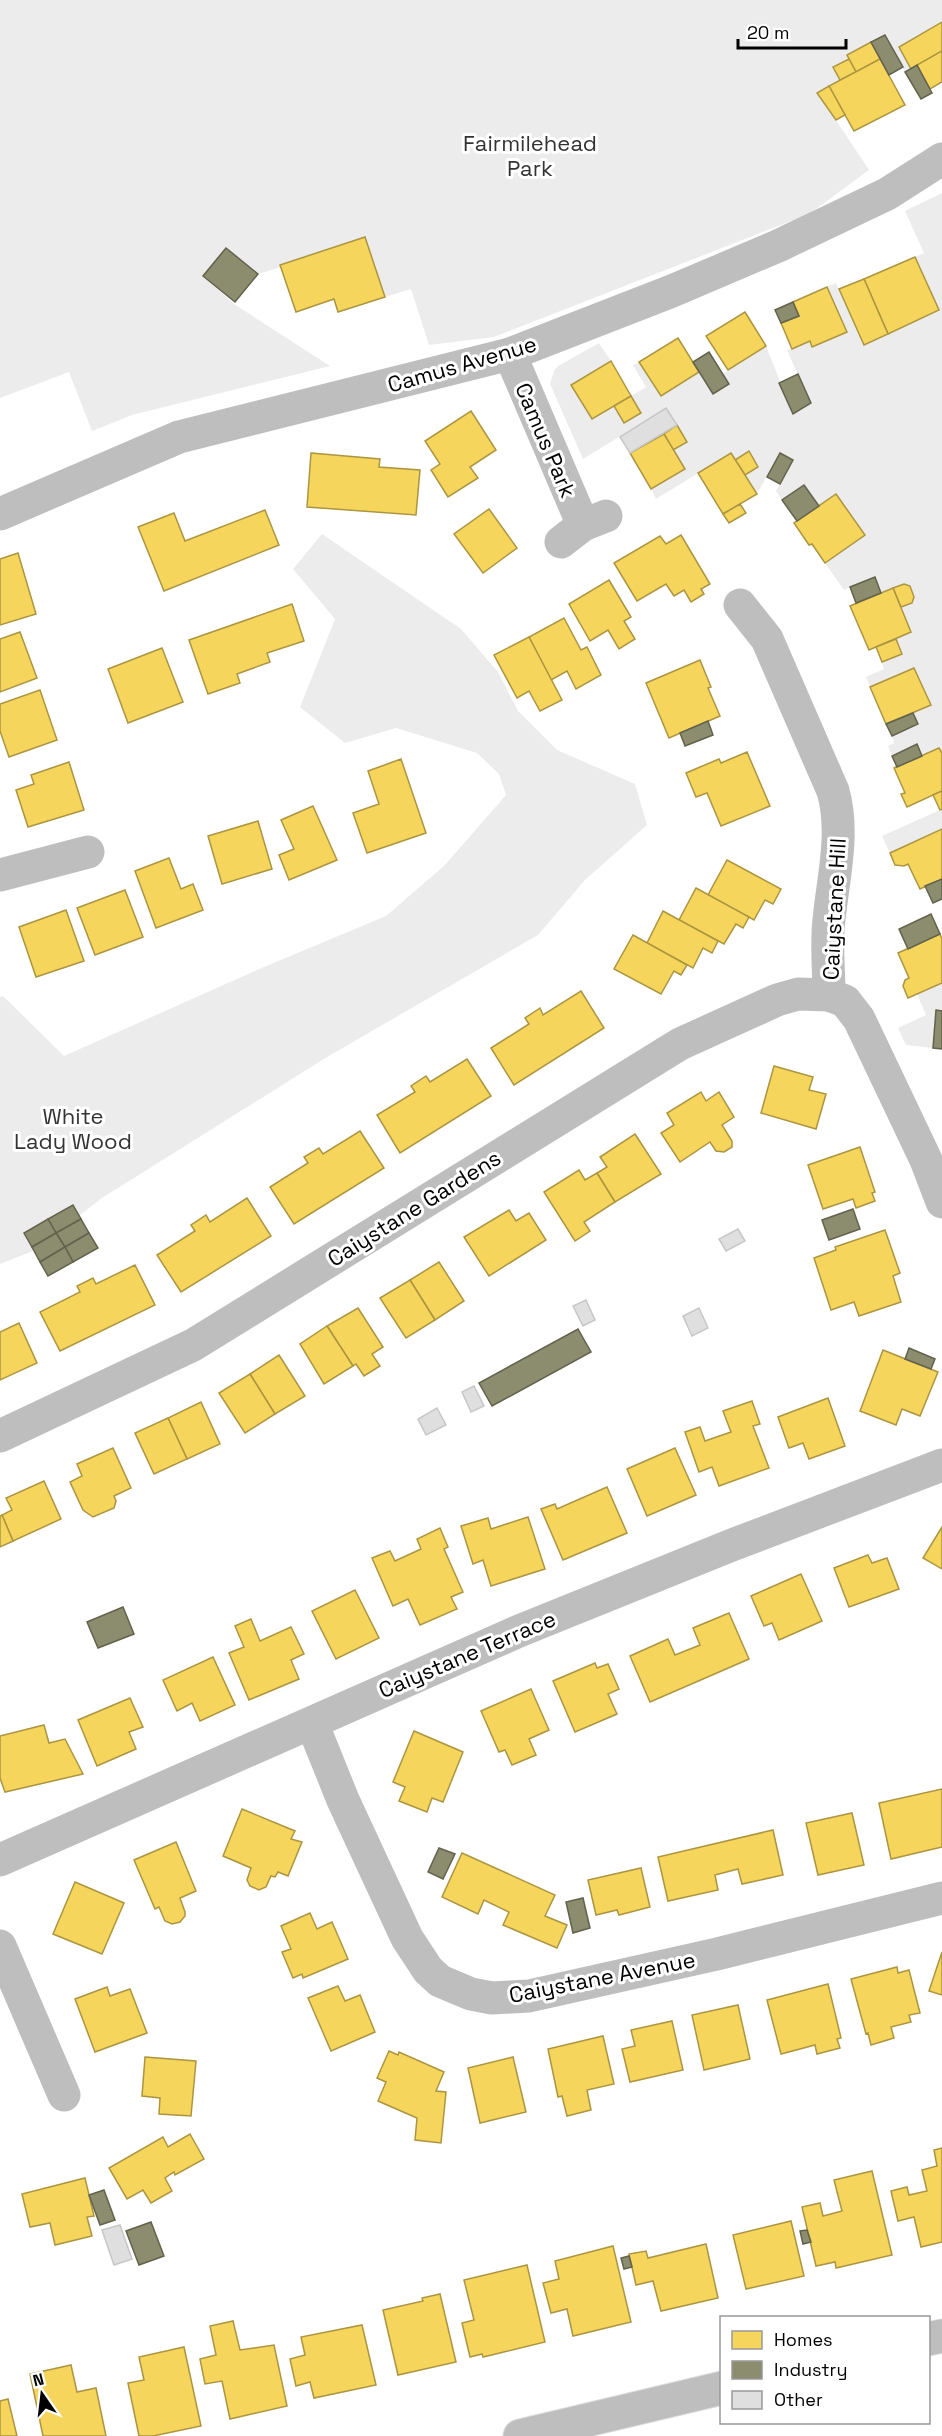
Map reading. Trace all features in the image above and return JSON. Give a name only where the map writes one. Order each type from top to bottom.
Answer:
[{"type":"street","name":"Camus Avenue","points":[[0,514],[179,437],[510,354],[672,291],[778,246],[887,194],[942,159]]},
{"type":"street","name":"Camus Park","points":[[510,354],[583,528]]},
{"type":"street","name":"Caiystane Hill","points":[[740,605],[767,639],[838,807],[839,834],[827,948],[829,995],[845,1001],[853,1008],[934,1157],[942,1202]]},
{"type":"street","points":[[0,875],[88,852]]},
{"type":"street","name":"Caiystane Gardens","points":[[0,1436],[193,1345],[680,1044],[777,1000],[798,994],[829,995]]},
{"type":"street","name":"Caiystane Terrace","points":[[0,1860],[590,1601],[942,1465]]},
{"type":"street","name":"Caiystane Avenue","points":[[312,1723],[343,1800],[407,1938],[428,1970],[440,1981],[471,1994],[501,1998],[529,1996],[717,1954],[942,1898]]},
{"type":"street","points":[[0,1946],[64,2095]]},
{"type":"street","points":[[520,2436],[720,2388]]},
{"type":"green space","name":"Fairmilehead Park","points":[[0,0],[942,0],[942,22],[899,47],[911,69],[905,72],[885,35],[847,55],[849,59],[833,67],[840,80],[818,93],[869,170],[809,214],[494,337],[429,345],[411,289],[385,297],[365,237],[281,264],[281,267],[258,274],[226,248],[203,276],[234,304],[330,366],[132,415],[92,431],[69,372],[0,398]]},
{"type":"green space","points":[[942,193],[942,753],[939,748],[922,756],[916,744],[892,756],[888,746],[894,743],[892,736],[918,724],[913,713],[930,705],[914,668],[870,687],[866,677],[884,669],[882,662],[902,654],[896,639],[911,632],[901,607],[912,603],[914,597],[910,586],[904,584],[881,593],[874,577],[844,590],[825,563],[865,535],[836,494],[819,506],[803,485],[782,500],[776,491],[793,460],[780,453],[757,494],[745,475],[758,467],[749,452],[735,460],[731,453],[656,499],[651,489],[684,469],[673,450],[687,442],[666,408],[583,459],[550,384],[558,366],[599,343],[611,361],[571,385],[614,406],[624,423],[641,413],[631,396],[646,387],[633,365],[639,362],[661,396],[699,372],[713,394],[729,384],[723,374],[766,346],[793,414],[810,403],[787,350],[810,341],[812,346],[847,332],[827,287],[836,283],[864,345],[938,310],[915,257],[924,253],[905,211]]},
{"type":"green space","name":"White Lady Wood","points":[[322,534],[461,629],[498,672],[518,711],[557,750],[635,784],[647,825],[585,880],[538,935],[327,1057],[102,1198],[33,1251],[0,1264],[0,997],[3,996],[64,1056],[264,967],[386,916],[444,866],[506,795],[499,774],[477,753],[396,728],[345,743],[300,707],[335,619],[293,569]]},
{"type":"green space","points":[[942,809],[942,829],[890,853],[882,836]]},
{"type":"green space","points":[[942,983],[942,1011],[936,1011],[933,1048],[906,1045],[898,1028],[926,1015],[917,994]]},
{"type":"building: Homes","points":[[942,22],[942,51],[911,69],[899,47]]},
{"type":"building: Homes","points":[[871,42],[880,59],[856,72],[847,55]]},
{"type":"building: Homes","points":[[942,51],[942,82],[930,89],[917,65]]},
{"type":"building: Homes","points":[[849,59],[856,72],[840,80],[833,67]]},
{"type":"building: Homes","points":[[880,59],[905,105],[854,131],[829,86]]},
{"type":"building: Homes","points":[[829,86],[845,115],[836,120],[817,93]]},
{"type":"building: Homes","points":[[365,237],[385,297],[338,312],[334,299],[296,312],[280,265]]},
{"type":"building: Homes","points":[[915,257],[939,310],[888,334],[864,279]]},
{"type":"building: Homes","points":[[864,279],[888,334],[864,345],[839,289]]},
{"type":"building: Homes","points":[[827,287],[847,332],[812,347],[810,341],[792,349],[781,323],[799,316],[793,302]]},
{"type":"building: Homes","points":[[745,312],[766,346],[728,370],[706,336]]},
{"type":"building: Homes","points":[[678,338],[699,372],[661,396],[639,362]]},
{"type":"building: Homes","points":[[611,361],[631,396],[592,419],[571,385]]},
{"type":"building: Homes","points":[[631,396],[641,413],[624,423],[614,406]]},
{"type":"building: Homes","points":[[471,411],[496,450],[470,467],[478,478],[448,497],[431,470],[440,464],[425,441]]},
{"type":"building: Homes","points":[[677,425],[687,442],[673,450],[664,434]]},
{"type":"building: Homes","points":[[664,434],[685,469],[651,489],[630,453]]},
{"type":"building: Homes","points":[[749,451],[758,467],[745,475],[735,460]]},
{"type":"building: Homes","points":[[311,453],[380,459],[379,467],[420,470],[416,515],[307,507]]},
{"type":"building: Homes","points":[[731,453],[757,494],[723,514],[698,473]]},
{"type":"building: Homes","points":[[836,494],[865,535],[825,563],[794,523]]},
{"type":"building: Homes","points":[[740,504],[746,513],[729,523],[723,514]]},
{"type":"building: Homes","points":[[489,509],[517,548],[483,573],[454,534]]},
{"type":"building: Homes","points":[[265,510],[279,545],[164,591],[138,527],[174,513],[185,541]]},
{"type":"building: Homes","points":[[681,535],[710,584],[701,589],[704,594],[691,602],[684,590],[674,596],[666,584],[637,601],[614,563],[660,536],[666,544]]},
{"type":"building: Homes","points":[[18,553],[36,614],[0,625],[0,559]]},
{"type":"building: Homes","points":[[609,580],[631,617],[624,621],[635,639],[619,649],[608,630],[590,641],[569,604]]},
{"type":"building: Homes","points":[[904,584],[910,586],[914,597],[912,603],[901,607],[893,588]]},
{"type":"building: Homes","points":[[893,588],[911,632],[869,650],[850,606]]},
{"type":"building: Homes","points":[[292,604],[304,641],[267,653],[270,662],[237,674],[240,683],[208,694],[189,640]]},
{"type":"building: Homes","points":[[564,618],[581,650],[587,647],[601,675],[576,689],[567,671],[551,680],[529,637]]},
{"type":"building: Homes","points":[[20,632],[37,678],[0,692],[0,639]]},
{"type":"building: Homes","points":[[529,637],[562,700],[540,711],[529,691],[517,698],[494,655]]},
{"type":"building: Homes","points":[[896,639],[902,654],[882,662],[876,647]]},
{"type":"building: Homes","points":[[162,648],[183,702],[128,723],[108,669]]},
{"type":"building: Homes","points":[[700,660],[711,687],[708,688],[720,716],[669,738],[646,683]]},
{"type":"building: Homes","points":[[914,668],[931,705],[886,724],[870,687]]},
{"type":"building: Homes","points":[[40,690],[57,740],[9,757],[0,731],[0,704]]},
{"type":"building: Homes","points":[[939,748],[942,753],[942,791],[907,807],[901,794],[905,793],[894,768]]},
{"type":"building: Homes","points":[[747,752],[770,806],[721,826],[707,793],[696,797],[686,773],[719,759],[721,763]]},
{"type":"building: Homes","points":[[401,759],[426,833],[367,853],[353,813],[379,804],[368,771]]},
{"type":"building: Homes","points":[[69,762],[84,810],[28,827],[16,790],[34,784],[31,775]]},
{"type":"building: Homes","points":[[942,791],[942,809],[940,810],[933,795]]},
{"type":"building: Homes","points":[[313,806],[337,860],[289,880],[279,855],[294,849],[281,820]]},
{"type":"building: Homes","points":[[258,821],[272,869],[222,884],[208,836]]},
{"type":"building: Homes","points":[[942,829],[942,879],[920,889],[908,864],[895,865],[890,853]]},
{"type":"building: Homes","points":[[169,858],[181,889],[193,884],[203,910],[156,928],[135,871]]},
{"type":"building: Homes","points":[[727,860],[781,889],[773,904],[765,900],[754,920],[708,895]]},
{"type":"building: Homes","points":[[696,888],[749,917],[743,928],[736,924],[724,944],[679,920]]},
{"type":"building: Homes","points":[[125,890],[143,937],[95,955],[77,908]]},
{"type":"building: Homes","points":[[66,910],[84,961],[36,977],[19,927]]},
{"type":"building: Homes","points":[[663,911],[718,941],[712,953],[703,948],[693,968],[647,943]]},
{"type":"building: Homes","points":[[940,934],[942,983],[908,998],[903,986],[905,980],[909,978],[898,953]]},
{"type":"building: Homes","points":[[633,935],[687,965],[681,975],[674,971],[661,994],[614,969]]},
{"type":"building: Homes","points":[[581,991],[604,1028],[514,1085],[491,1048],[529,1024],[525,1018],[540,1008],[543,1015]]},
{"type":"building: Homes","points":[[467,1059],[491,1096],[400,1153],[377,1115],[415,1092],[411,1086],[426,1076],[430,1082]]},
{"type":"building: Homes","points":[[774,1066],[813,1077],[809,1090],[826,1094],[816,1129],[761,1113]]},
{"type":"building: Homes","points":[[701,1092],[706,1101],[719,1092],[734,1117],[722,1125],[732,1141],[732,1147],[724,1152],[716,1151],[710,1142],[680,1162],[661,1133],[674,1125],[667,1113]]},
{"type":"building: Homes","points":[[360,1131],[384,1168],[294,1224],[270,1187],[308,1163],[304,1157],[319,1148],[323,1154]]},
{"type":"building: Homes","points":[[635,1134],[661,1174],[615,1202],[597,1173],[607,1167],[600,1157]]},
{"type":"building: Homes","points":[[860,1147],[875,1192],[872,1193],[875,1201],[856,1208],[853,1199],[823,1209],[808,1165]]},
{"type":"building: Homes","points":[[579,1170],[585,1180],[597,1173],[615,1202],[584,1222],[590,1231],[575,1241],[544,1192]]},
{"type":"building: Homes","points":[[247,1198],[271,1236],[181,1292],[157,1255],[195,1231],[191,1225],[206,1215],[210,1222]]},
{"type":"building: Homes","points":[[509,1210],[516,1221],[529,1213],[546,1240],[489,1276],[464,1237]]},
{"type":"building: Homes","points":[[885,1230],[900,1273],[893,1276],[901,1302],[859,1316],[854,1302],[831,1310],[814,1258],[836,1250],[835,1247]]},
{"type":"building: Homes","points":[[439,1262],[464,1301],[435,1320],[410,1280]]},
{"type":"building: Homes","points":[[135,1265],[155,1305],[60,1351],[40,1312],[80,1292],[77,1286],[93,1278],[96,1284]]},
{"type":"building: Homes","points":[[410,1280],[435,1320],[406,1338],[380,1298]]},
{"type":"building: Homes","points":[[358,1308],[383,1347],[372,1354],[380,1366],[364,1376],[356,1364],[353,1366],[327,1326]]},
{"type":"building: Homes","points":[[19,1323],[37,1363],[0,1380],[0,1332]]},
{"type":"building: Homes","points":[[327,1326],[353,1366],[324,1384],[300,1344]]},
{"type":"building: Homes","points":[[883,1350],[938,1372],[920,1416],[902,1409],[896,1425],[860,1411]]},
{"type":"building: Homes","points":[[279,1355],[305,1396],[275,1414],[250,1374]]},
{"type":"building: Homes","points":[[250,1374],[275,1414],[245,1433],[219,1393]]},
{"type":"building: Homes","points":[[828,1398],[845,1446],[809,1459],[803,1443],[789,1448],[778,1417]]},
{"type":"building: Homes","points":[[752,1401],[760,1424],[753,1426],[769,1468],[719,1486],[712,1467],[699,1472],[685,1432],[700,1427],[705,1441],[731,1432],[723,1411]]},
{"type":"building: Homes","points":[[201,1402],[220,1444],[187,1459],[168,1418]]},
{"type":"building: Homes","points":[[168,1418],[187,1459],[154,1474],[135,1433]]},
{"type":"building: Homes","points":[[113,1448],[131,1488],[114,1496],[116,1501],[114,1508],[93,1517],[83,1510],[70,1482],[82,1476],[77,1464]]},
{"type":"building: Homes","points":[[675,1448],[696,1495],[647,1516],[627,1469]]},
{"type":"building: Homes","points":[[44,1481],[61,1519],[13,1541],[2,1515],[12,1510],[6,1498]]},
{"type":"building: Homes","points":[[607,1487],[627,1533],[563,1560],[541,1509],[555,1504],[557,1509]]},
{"type":"building: Homes","points":[[2,1515],[13,1541],[0,1547],[0,1516]]},
{"type":"building: Homes","points":[[528,1517],[545,1569],[491,1586],[483,1560],[473,1564],[461,1526],[488,1518],[491,1529]]},
{"type":"building: Homes","points":[[942,1527],[942,1569],[923,1558]]},
{"type":"building: Homes","points":[[440,1528],[448,1547],[444,1549],[463,1592],[451,1597],[457,1609],[420,1625],[408,1599],[393,1606],[372,1558],[390,1551],[395,1561],[421,1549],[417,1539]]},
{"type":"building: Homes","points":[[868,1555],[872,1563],[887,1558],[899,1589],[849,1607],[834,1568]]},
{"type":"building: Homes","points":[[801,1574],[822,1621],[779,1640],[772,1623],[764,1626],[751,1596]]},
{"type":"building: Homes","points":[[355,1590],[379,1638],[336,1659],[312,1611]]},
{"type":"building: Homes","points":[[729,1613],[749,1659],[650,1702],[630,1656],[668,1639],[675,1655],[700,1645],[693,1628]]},
{"type":"building: Homes","points":[[251,1619],[260,1641],[291,1627],[304,1654],[291,1660],[299,1679],[249,1700],[229,1653],[244,1647],[235,1626]]},
{"type":"building: Homes","points":[[213,1657],[235,1705],[200,1721],[192,1703],[177,1711],[163,1680]]},
{"type":"building: Homes","points":[[595,1663],[597,1668],[608,1664],[619,1689],[608,1694],[617,1714],[575,1732],[553,1681]]},
{"type":"building: Homes","points":[[531,1689],[549,1730],[529,1739],[536,1755],[512,1765],[505,1750],[499,1752],[481,1711]]},
{"type":"building: Homes","points":[[130,1698],[143,1727],[129,1732],[136,1749],[97,1766],[78,1720]]},
{"type":"building: Homes","points":[[44,1725],[49,1743],[65,1739],[83,1774],[5,1792],[0,1778],[0,1736]]},
{"type":"building: Homes","points":[[414,1731],[463,1752],[443,1802],[432,1798],[427,1812],[399,1801],[405,1787],[393,1782]]},
{"type":"building: Homes","points":[[942,1789],[942,1847],[891,1859],[879,1803]]},
{"type":"building: Homes","points":[[242,1809],[295,1831],[291,1839],[302,1842],[288,1876],[278,1872],[275,1877],[271,1876],[266,1887],[259,1890],[250,1886],[247,1880],[251,1868],[223,1856]]},
{"type":"building: Homes","points":[[852,1813],[864,1865],[818,1875],[806,1823]]},
{"type":"building: Homes","points":[[773,1830],[783,1875],[742,1884],[738,1869],[715,1875],[718,1890],[668,1901],[658,1857]]},
{"type":"building: Homes","points":[[176,1842],[196,1891],[180,1898],[185,1916],[180,1922],[172,1924],[165,1921],[159,1907],[155,1909],[134,1860]]},
{"type":"building: Homes","points":[[462,1853],[555,1895],[545,1916],[567,1925],[557,1948],[503,1925],[509,1912],[484,1900],[478,1914],[442,1897]]},
{"type":"building: Homes","points":[[641,1868],[650,1907],[619,1915],[617,1910],[596,1915],[588,1880]]},
{"type":"building: Homes","points":[[75,1882],[124,1903],[102,1954],[53,1934]]},
{"type":"building: Homes","points":[[310,1913],[317,1929],[332,1922],[348,1959],[303,1978],[302,1974],[293,1978],[282,1952],[291,1949],[281,1926]]},
{"type":"building: Homes","points":[[942,1952],[942,1995],[929,1991]]},
{"type":"building: Homes","points":[[897,1967],[898,1973],[909,1970],[920,2013],[909,2015],[911,2022],[891,2027],[894,2038],[871,2045],[851,1979]]},
{"type":"building: Homes","points":[[828,1984],[841,2038],[837,2039],[840,2048],[817,2054],[815,2045],[781,2054],[767,2000]]},
{"type":"building: Homes","points":[[338,1986],[345,2001],[360,1995],[375,2032],[331,2051],[308,1998]]},
{"type":"building: Homes","points":[[107,1987],[110,1996],[130,1989],[147,2033],[95,2052],[75,1999]]},
{"type":"building: Homes","points":[[738,2005],[750,2059],[704,2070],[692,2015]]},
{"type":"building: Homes","points":[[672,2021],[683,2070],[630,2082],[622,2049],[635,2046],[631,2030]]},
{"type":"building: Homes","points":[[603,2036],[614,2084],[587,2090],[591,2110],[567,2116],[562,2096],[558,2097],[548,2049]]},
{"type":"building: Homes","points":[[389,2051],[398,2055],[399,2052],[444,2072],[436,2091],[446,2092],[441,2143],[415,2140],[417,2118],[378,2101],[386,2082],[377,2078]]},
{"type":"building: Homes","points":[[145,2057],[196,2061],[191,2116],[159,2114],[160,2098],[142,2096]]},
{"type":"building: Homes","points":[[513,2057],[526,2112],[480,2123],[468,2068]]},
{"type":"building: Homes","points":[[190,2134],[204,2159],[165,2178],[172,2191],[151,2203],[143,2190],[127,2199],[109,2168],[163,2137],[168,2147]]},
{"type":"building: Homes","points":[[942,2148],[942,2242],[921,2247],[914,2217],[898,2221],[891,2191],[907,2187],[909,2195],[927,2191],[922,2170],[937,2166],[934,2150]]},
{"type":"building: Homes","points":[[872,2171],[892,2255],[836,2268],[835,2262],[816,2266],[802,2207],[820,2203],[823,2216],[842,2211],[834,2180]]},
{"type":"building: Homes","points":[[85,2178],[94,2216],[87,2217],[92,2236],[55,2245],[50,2223],[30,2227],[22,2194]]},
{"type":"building: Homes","points":[[791,2221],[804,2276],[746,2289],[733,2235]]},
{"type":"building: Homes","points":[[706,2244],[718,2298],[661,2311],[653,2281],[636,2285],[629,2254],[646,2251],[648,2258]]},
{"type":"building: Homes","points":[[613,2246],[631,2322],[573,2336],[567,2309],[551,2313],[543,2283],[559,2279],[555,2261]]},
{"type":"building: Homes","points":[[527,2265],[545,2342],[483,2357],[482,2354],[470,2357],[462,2323],[474,2320],[464,2280]]},
{"type":"building: Homes","points":[[440,2294],[456,2362],[398,2375],[383,2310],[423,2301],[422,2298]]},
{"type":"building: Homes","points":[[233,2321],[240,2350],[274,2345],[287,2406],[230,2419],[222,2381],[205,2384],[200,2359],[216,2355],[210,2326]]},
{"type":"building: Homes","points":[[362,2325],[376,2385],[314,2398],[310,2382],[296,2386],[290,2359],[305,2355],[301,2337]]},
{"type":"building: Homes","points":[[184,2347],[201,2426],[153,2436],[139,2436],[128,2383],[144,2380],[139,2357]]},
{"type":"building: Homes","points":[[71,2365],[77,2392],[96,2388],[106,2436],[43,2436],[30,2374]]},
{"type":"building: Homes","points":[[8,2399],[17,2436],[0,2436],[0,2401]]},
{"type":"building: Industry","points":[[885,35],[903,67],[889,75],[871,42]]},
{"type":"building: Industry","points":[[917,65],[932,93],[921,99],[905,72]]},
{"type":"building: Industry","points":[[226,248],[258,274],[235,302],[203,276]]},
{"type":"building: Industry","points":[[793,302],[799,316],[781,323],[775,310]]},
{"type":"building: Industry","points":[[709,352],[729,384],[713,394],[693,362]]},
{"type":"building: Industry","points":[[798,374],[811,403],[793,414],[779,383]]},
{"type":"building: Industry","points":[[780,453],[793,460],[780,484],[767,477]]},
{"type":"building: Industry","points":[[804,485],[819,506],[797,521],[782,500]]},
{"type":"building: Industry","points":[[875,577],[881,593],[856,603],[850,587]]},
{"type":"building: Industry","points":[[913,713],[918,724],[892,736],[886,724]]},
{"type":"building: Industry","points":[[708,721],[713,735],[685,746],[680,733]]},
{"type":"building: Industry","points":[[917,744],[922,756],[897,767],[892,756]]},
{"type":"building: Industry","points":[[942,879],[942,899],[933,903],[925,886]]},
{"type":"building: Industry","points":[[931,914],[940,934],[908,949],[899,929]]},
{"type":"building: Industry","points":[[936,1010],[942,1011],[942,1049],[933,1048]]},
{"type":"building: Industry","points":[[73,1205],[81,1219],[56,1233],[48,1219]]},
{"type":"building: Industry","points":[[853,1209],[860,1229],[829,1240],[822,1220]]},
{"type":"building: Industry","points":[[48,1219],[56,1233],[32,1247],[24,1233]]},
{"type":"building: Industry","points":[[81,1219],[89,1233],[65,1247],[56,1233]]},
{"type":"building: Industry","points":[[56,1233],[65,1247],[40,1262],[32,1247]]},
{"type":"building: Industry","points":[[89,1233],[98,1248],[73,1262],[65,1247]]},
{"type":"building: Industry","points":[[65,1247],[73,1262],[48,1276],[40,1262]]},
{"type":"building: Industry","points":[[578,1329],[591,1352],[492,1406],[479,1383]]},
{"type":"building: Industry","points":[[909,1348],[935,1359],[931,1369],[905,1359]]},
{"type":"building: Industry","points":[[123,1607],[134,1634],[98,1648],[87,1622]]},
{"type":"building: Industry","points":[[439,1848],[455,1854],[443,1879],[428,1872]]},
{"type":"building: Industry","points":[[583,1898],[590,1928],[573,1933],[566,1902]]},
{"type":"building: Industry","points":[[104,2190],[115,2220],[100,2225],[89,2195]]},
{"type":"building: Industry","points":[[151,2222],[164,2256],[139,2265],[126,2231]]},
{"type":"building: Industry","points":[[807,2230],[811,2242],[803,2244],[800,2231]]},
{"type":"building: Industry","points":[[629,2256],[632,2267],[624,2269],[621,2258]]},
{"type":"building: Other","points":[[666,408],[677,425],[630,453],[620,437]]},
{"type":"building: Other","points":[[738,1229],[745,1241],[726,1251],[719,1239]]},
{"type":"building: Other","points":[[586,1300],[595,1320],[583,1326],[573,1306]]},
{"type":"building: Other","points":[[699,1308],[708,1328],[692,1336],[683,1316]]},
{"type":"building: Other","points":[[474,1386],[484,1406],[471,1412],[462,1392]]},
{"type":"building: Other","points":[[437,1408],[446,1425],[426,1435],[418,1419]]},
{"type":"building: Other","points":[[120,2225],[132,2259],[114,2265],[102,2230]]}]
